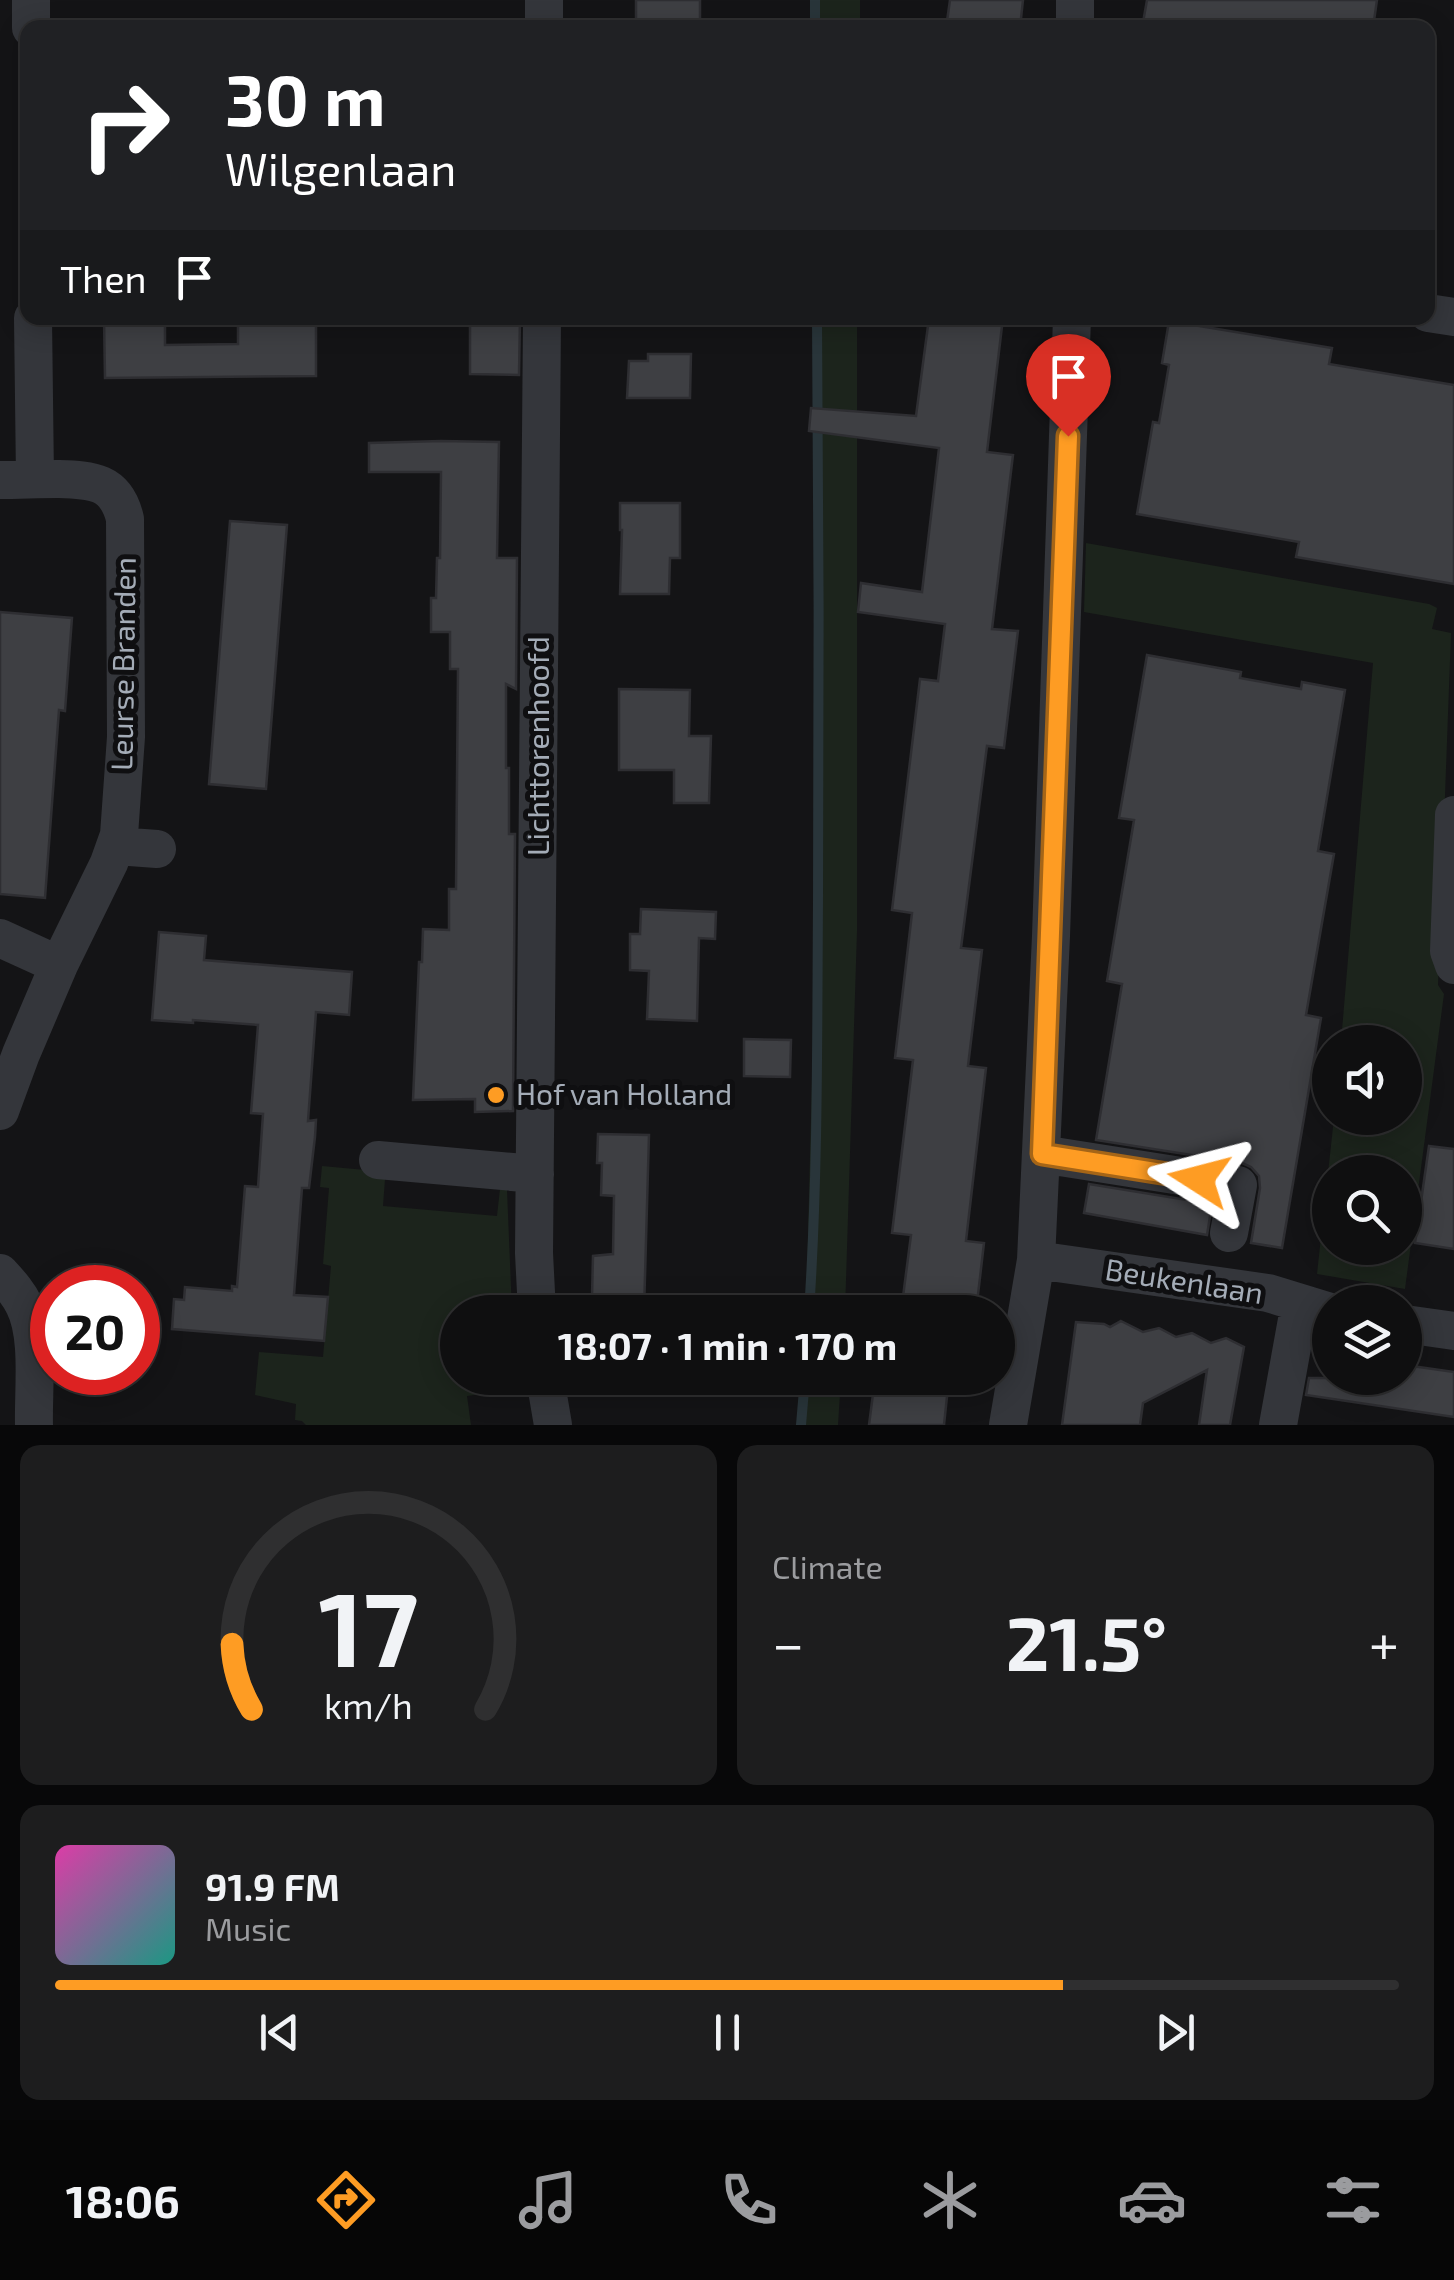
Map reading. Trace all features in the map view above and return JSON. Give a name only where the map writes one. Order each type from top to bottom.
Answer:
[{"type":"street","points":[[18,480],[33,325]]},
{"type":"street","name":"Lichttorenhoofd","points":[[536,1295],[542,325]]},
{"type":"street","points":[[1008,1425],[1036,1260],[1072,325]]},
{"type":"street","name":"Leurse Branden","points":[[0,1111],[20,1054],[116,846],[126,737],[125,519],[121,504],[108,488],[92,481],[18,480]]},
{"type":"street","points":[[1454,815],[1449,951],[1454,965]]},
{"type":"street","points":[[116,846],[157,849]]},
{"type":"street","points":[[0,938],[59,965]]},
{"type":"street","points":[[1042,1154],[1238,1186],[1229,1233]]},
{"type":"street","points":[[378,1160],[536,1174]]},
{"type":"street","name":"Beukenlaan","points":[[1036,1260],[1268,1294],[1312,1307]]},
{"type":"street","points":[[0,1272],[18,1293],[29,1315],[34,1425]]},
{"type":"street","points":[[1278,1425],[1312,1317]]},
{"type":"street","points":[[1422,1326],[1454,1331]]},
{"type":"street","points":[[548,1395],[553,1425]]},
{"type":"shaded area","points":[[818,0],[860,0],[860,20],[818,20]]},
{"type":"shaded area","points":[[820,325],[857,325],[857,931],[846,1295],[806,1295],[817,882]]},
{"type":"shaded area","points":[[1086,543],[1429,604],[1437,608],[1432,629],[1451,633],[1438,985],[1444,994],[1422,1160],[1422,1155],[1330,1155],[1332,1135],[1422,1135],[1422,1025],[1342,1025],[1373,663],[1084,612]]},
{"type":"shaded area","points":[[322,1166],[376,1171],[385,1179],[383,1206],[497,1216],[500,1189],[507,1190],[511,1295],[440,1295],[440,1395],[474,1395],[467,1396],[471,1425],[306,1425],[295,1420],[296,1404],[255,1395],[259,1352],[323,1357],[331,1266],[323,1264],[329,1188],[320,1187]]},
{"type":"shaded area","points":[[1318,1265],[1408,1265],[1406,1285],[1317,1274]]},
{"type":"shaded area","points":[[801,1395],[840,1395],[838,1425],[800,1425]]},
{"type":"building","points":[[636,0],[700,0],[700,20],[636,20]]},
{"type":"building","points":[[950,0],[1023,0],[1021,20],[947,20]]},
{"type":"building","points":[[1147,0],[1377,0],[1374,20],[1143,20]]},
{"type":"building","points":[[104,325],[165,325],[165,345],[238,344],[238,325],[316,325],[316,376],[105,378]]},
{"type":"building","points":[[470,325],[520,325],[519,375],[470,374]]},
{"type":"building","points":[[928,325],[1002,325],[987,452],[1013,455],[992,629],[1018,631],[1004,748],[987,746],[961,948],[982,950],[968,1066],[986,1068],[966,1241],[984,1243],[978,1295],[903,1295],[911,1235],[892,1233],[913,1060],[895,1058],[912,913],[892,910],[920,679],[938,681],[945,624],[858,612],[861,583],[922,592],[939,448],[809,431],[811,408],[916,416]]},
{"type":"building","points":[[1168,325],[1193,325],[1332,348],[1329,364],[1454,385],[1454,584],[1296,557],[1299,542],[1137,514],[1153,422],[1159,423],[1169,365],[1162,363]]},
{"type":"building","points":[[648,354],[691,354],[690,398],[627,398],[629,361],[648,361]]},
{"type":"building","points":[[499,442],[497,558],[517,558],[516,689],[506,684],[509,834],[515,834],[513,1111],[475,1112],[475,1099],[413,1100],[423,929],[449,930],[449,889],[456,889],[458,669],[450,669],[450,632],[431,632],[431,598],[436,598],[440,558],[441,472],[369,472],[369,443]]},
{"type":"building","points":[[620,503],[680,503],[680,558],[670,558],[669,594],[620,594]]},
{"type":"building","points":[[230,521],[287,525],[266,789],[209,784]]},
{"type":"building","points":[[0,612],[72,618],[65,711],[59,710],[45,898],[0,894]]},
{"type":"building","points":[[1147,655],[1241,672],[1240,678],[1301,689],[1302,682],[1345,690],[1318,851],[1334,854],[1306,1015],[1321,1018],[1320,1025],[1312,1025],[1312,1071],[1282,1248],[1251,1243],[1260,1188],[1259,1176],[1251,1167],[1096,1140],[1122,984],[1107,981],[1134,820],[1119,818]]},
{"type":"building","points":[[619,689],[690,690],[689,736],[711,736],[709,803],[674,803],[674,770],[619,770]]},
{"type":"building","points":[[641,909],[716,912],[715,939],[699,938],[697,1021],[647,1019],[649,971],[630,970],[630,934],[640,934]]},
{"type":"building","points":[[159,932],[206,936],[204,960],[352,972],[349,1015],[316,1012],[308,1121],[316,1120],[315,1137],[309,1188],[302,1188],[294,1295],[328,1297],[324,1341],[172,1329],[174,1299],[184,1300],[185,1287],[232,1291],[232,1286],[237,1287],[245,1186],[258,1187],[263,1114],[251,1113],[258,1025],[152,1020]]},
{"type":"building","points":[[744,1039],[791,1040],[790,1077],[744,1076]]},
{"type":"building","points":[[598,1134],[649,1135],[644,1295],[592,1295],[593,1256],[613,1254],[614,1196],[601,1195],[602,1163],[597,1163]]},
{"type":"building","points":[[1429,1146],[1454,1149],[1454,1249],[1422,1244],[1422,1194]]},
{"type":"building","points":[[1089,1184],[1212,1204],[1207,1235],[1084,1213]]},
{"type":"building","points":[[1121,1321],[1143,1332],[1159,1328],[1176,1337],[1192,1333],[1211,1343],[1226,1338],[1244,1347],[1230,1425],[1199,1425],[1207,1370],[1143,1403],[1140,1425],[1062,1425],[1076,1322],[1110,1327]]},
{"type":"building","points":[[1422,1367],[1454,1372],[1454,1417],[1306,1395],[1309,1378],[1312,1395],[1422,1395]]},
{"type":"building","points":[[873,1395],[947,1395],[944,1425],[869,1425]]},
{"type":"waterway","points":[[815,0],[815,20]]},
{"type":"waterway","points":[[810,1295],[817,1056],[817,325]]},
{"type":"waterway","points":[[801,1425],[804,1395]]},
{"type":"place","name":"Hof van Holland","points":[[496,1095]]},
{"type":"route","points":[[1068,436],[1042,1154],[1199,1179]]}]
